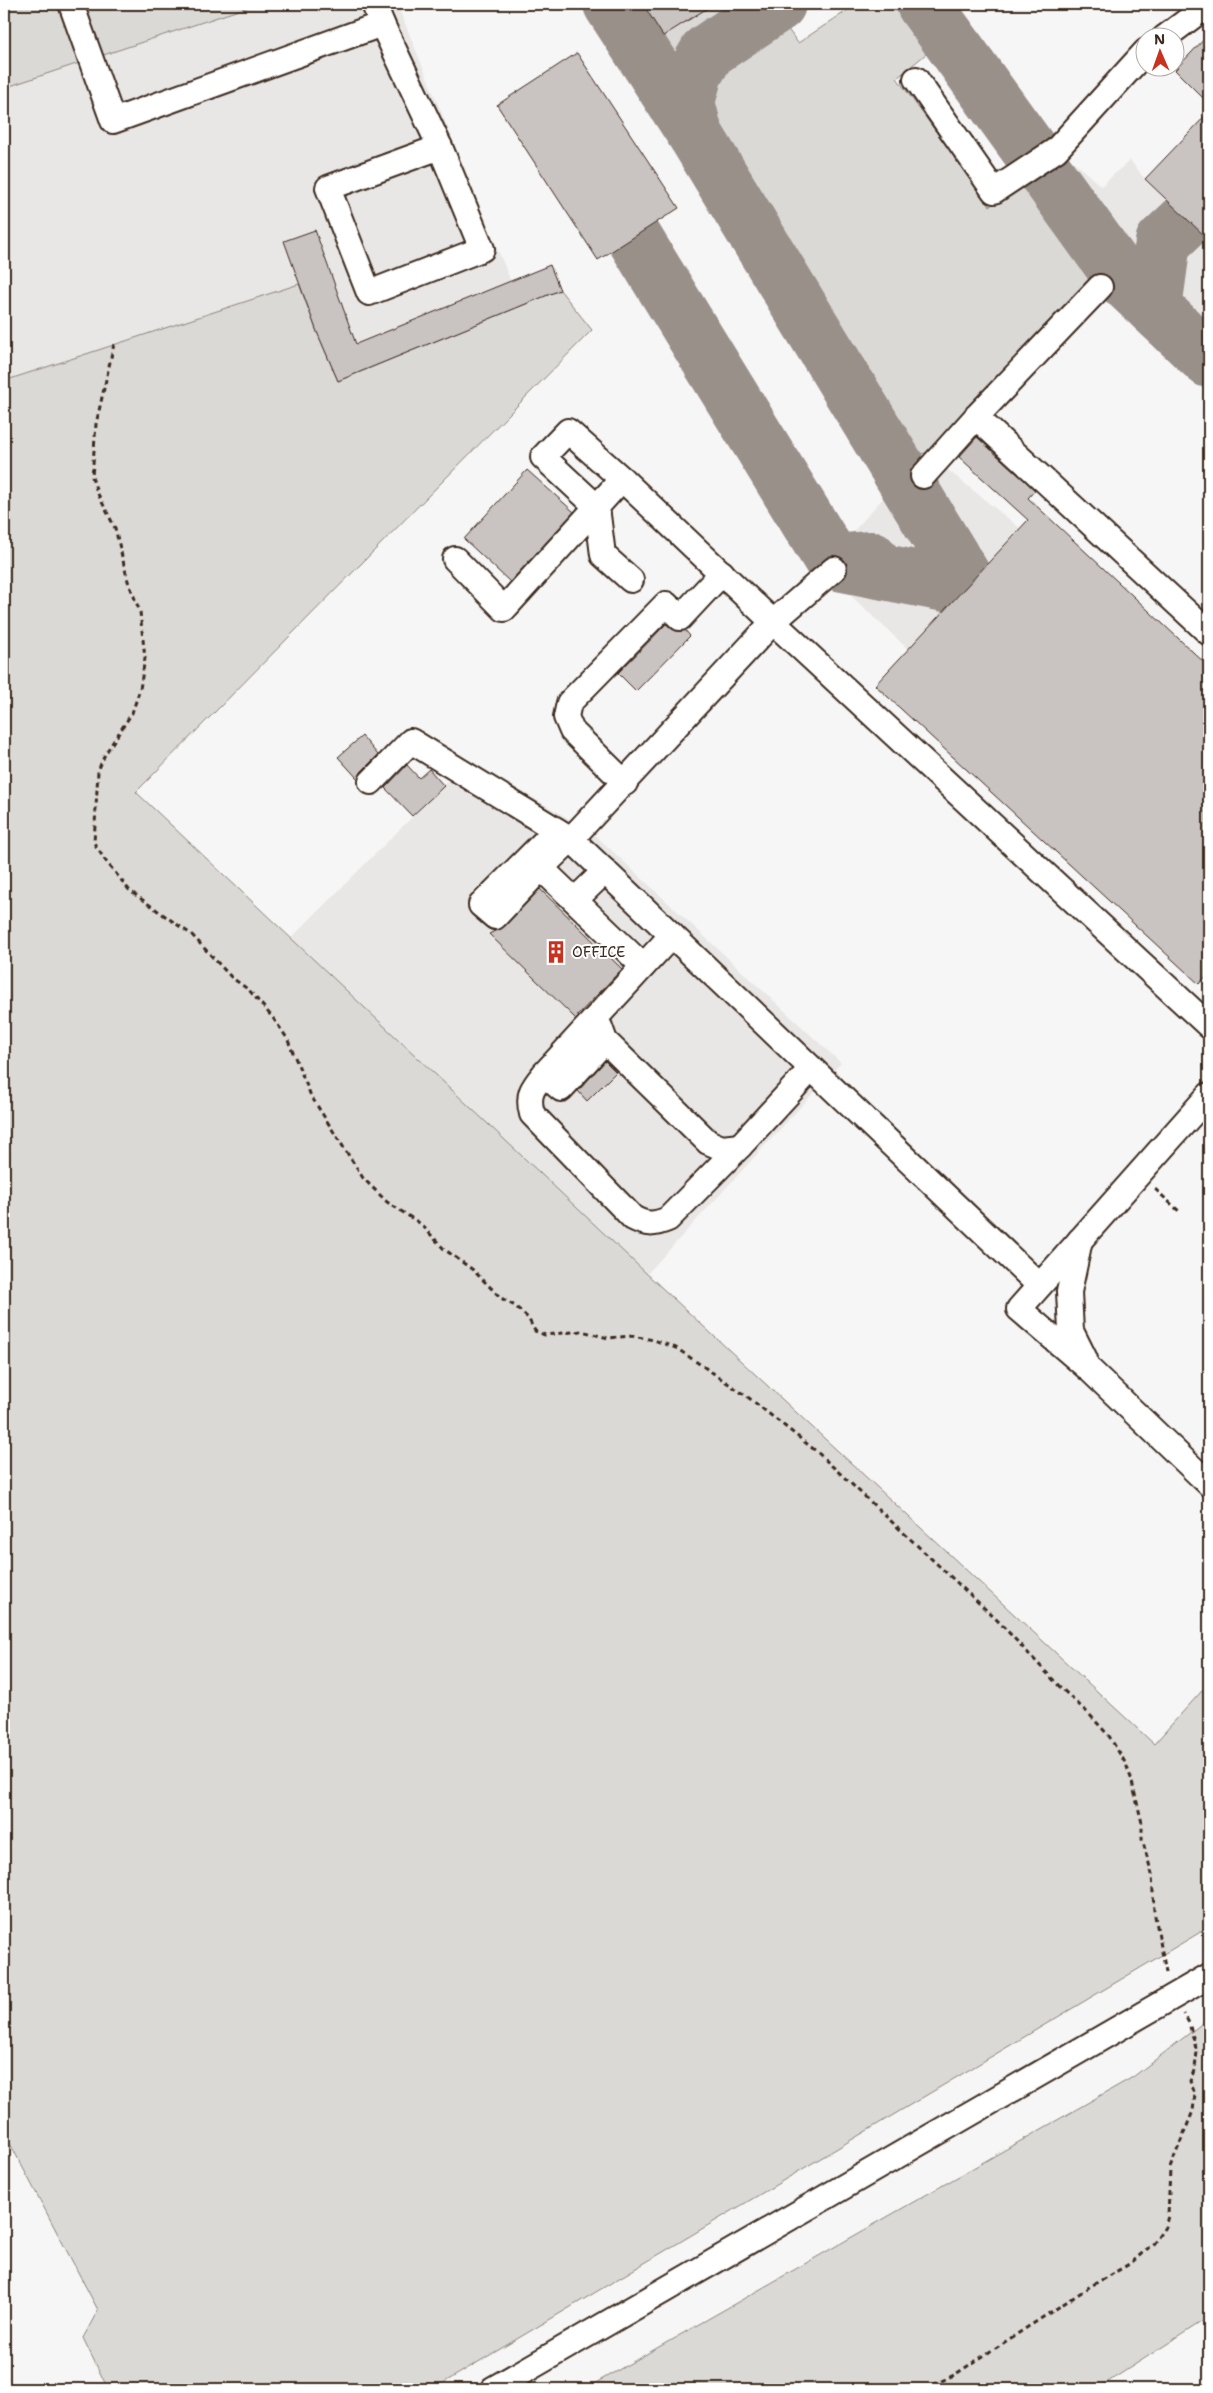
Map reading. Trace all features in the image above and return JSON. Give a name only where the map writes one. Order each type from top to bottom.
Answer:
[{"type":"street","points":[[71,4],[113,121],[378,14],[440,147],[482,249],[368,293],[328,188],[440,147]]},
{"type":"street","points":[[1177,28],[1208,5],[1209,7]]},
{"type":"street","points":[[916,79],[994,191],[1056,150],[1136,62]]},
{"type":"street","points":[[923,476],[976,417],[1100,287]]},
{"type":"street","points":[[976,417],[1209,633]]},
{"type":"street","points":[[631,580],[603,555],[597,507],[543,457],[568,431],[622,479],[1209,1026]]},
{"type":"street","points":[[455,559],[504,609],[622,479]]},
{"type":"street","points":[[563,834],[541,868],[495,917],[482,905],[563,834],[625,783],[774,622],[834,568]]},
{"type":"street","points":[[625,783],[572,730],[566,717],[569,703],[666,604],[680,618],[722,573]]},
{"type":"street","points":[[371,782],[410,741],[563,834],[605,871],[810,1069],[1039,1285]]},
{"type":"street","points":[[541,868],[643,966]]},
{"type":"street","points":[[575,900],[605,871]]},
{"type":"street","points":[[672,935],[530,1091],[529,1102],[532,1114],[633,1218],[644,1224],[656,1224],[668,1219],[740,1146],[810,1069]]},
{"type":"street","points":[[603,1010],[600,1027],[606,1042],[708,1142],[722,1148],[740,1146]]},
{"type":"street","points":[[544,1074],[561,1089],[606,1042]]},
{"type":"street","points":[[1209,1095],[1019,1308],[1090,1370],[1209,1484]]},
{"type":"street","points":[[1081,1239],[1069,1292],[1071,1332],[1090,1370]]},
{"type":"street","points":[[493,2389],[1209,1976]]},
{"type":"path","points":[[114,344],[96,424],[92,477],[97,492],[115,528],[128,581],[140,612],[145,658],[140,689],[132,713],[105,754],[98,772],[94,842],[104,860],[130,891],[192,936],[231,977],[248,990],[272,1018],[287,1038],[311,1096],[363,1178],[387,1202],[421,1224],[444,1249],[474,1270],[501,1298],[515,1306],[528,1318],[535,1331],[545,1335],[582,1331],[608,1338],[632,1336],[654,1340],[676,1348],[749,1398],[816,1451],[997,1620],[1109,1736],[1126,1764],[1142,1824],[1142,1839],[1152,1874],[1154,1912],[1168,1977],[1189,2024],[1197,2052],[1195,2068],[1190,2080],[1195,2094],[1193,2111],[1189,2125],[1170,2168],[1168,2216],[1165,2227],[1154,2243],[1131,2263],[1091,2286],[954,2375],[925,2389]]},
{"type":"path","points":[[1149,1195],[1156,1188],[1180,1213]]},
{"type":"shaded area","points":[[4,4],[257,4],[4,88]]},
{"type":"shaded area","points":[[257,4],[397,4],[521,306],[338,381],[299,284],[4,381],[4,88]]},
{"type":"shaded area","points":[[624,4],[755,4],[664,65]]},
{"type":"shaded area","points":[[857,4],[910,4],[930,34],[926,54],[897,78],[990,206],[1024,182],[1043,185],[1099,269],[927,453],[903,455],[710,135],[716,133],[707,119],[714,115],[704,99],[710,96],[705,84],[717,77],[714,72],[731,60],[728,56],[769,27],[776,34],[787,28],[798,43]]},
{"type":"shaded area","points":[[1066,155],[1101,186],[1130,160],[1145,179],[1209,240],[1209,316],[1200,328],[1127,259],[1057,162]]},
{"type":"shaded area","points":[[299,284],[338,381],[560,290],[592,330],[136,792],[647,1274],[1154,1744],[1209,1683],[1209,1927],[433,2389],[108,2389],[83,2338],[98,2310],[4,2132],[4,381]]},
{"type":"shaded area","points":[[927,453],[1021,529],[910,651],[821,568],[883,498]]},
{"type":"shaded area","points":[[469,760],[593,833],[841,1063],[647,1274],[288,941]]},
{"type":"shaded area","points":[[1209,2018],[1209,2317],[1097,2389],[585,2389],[1133,2077]]},
{"type":"building","points":[[643,4],[714,4],[663,36]]},
{"type":"building","points":[[1209,34],[1209,104],[1183,78],[1186,78],[1186,58]]},
{"type":"building","points":[[577,53],[679,208],[598,260],[497,105]]},
{"type":"building","points":[[1209,112],[1209,240],[1145,179]]},
{"type":"building","points":[[315,230],[356,344],[550,265],[560,290],[338,381],[317,332],[284,241]]},
{"type":"building","points":[[977,437],[1035,490],[1028,498],[1209,667],[1209,973],[1199,984],[875,685],[1028,520],[959,457]]},
{"type":"building","points":[[527,470],[574,512],[510,582],[464,539]]},
{"type":"building","points":[[666,624],[676,631],[685,630],[690,636],[636,691],[618,673]]},
{"type":"building","points":[[362,736],[378,755],[361,772],[358,779],[338,757]]},
{"type":"building","points":[[407,765],[419,778],[429,769],[444,786],[412,816],[385,788]]},
{"type":"building","name":"OFFICE","points":[[540,889],[622,969],[575,1018],[489,934],[505,926]]},
{"type":"building","points":[[605,1061],[616,1072],[587,1101],[578,1091]]},
{"type":"taxiway","points":[[611,4],[695,134],[971,589],[833,562]]},
{"type":"taxiway","points":[[695,134],[687,102],[695,73],[708,51],[778,4]]},
{"type":"taxiway","points":[[924,4],[1121,277],[1209,360]]},
{"type":"taxiway","points":[[1154,308],[1163,242],[1194,213]]},
{"type":"taxiway","points":[[635,239],[833,562],[871,559]]},
{"type":"place","name":"OFFICE","points":[[556,952]]}]
